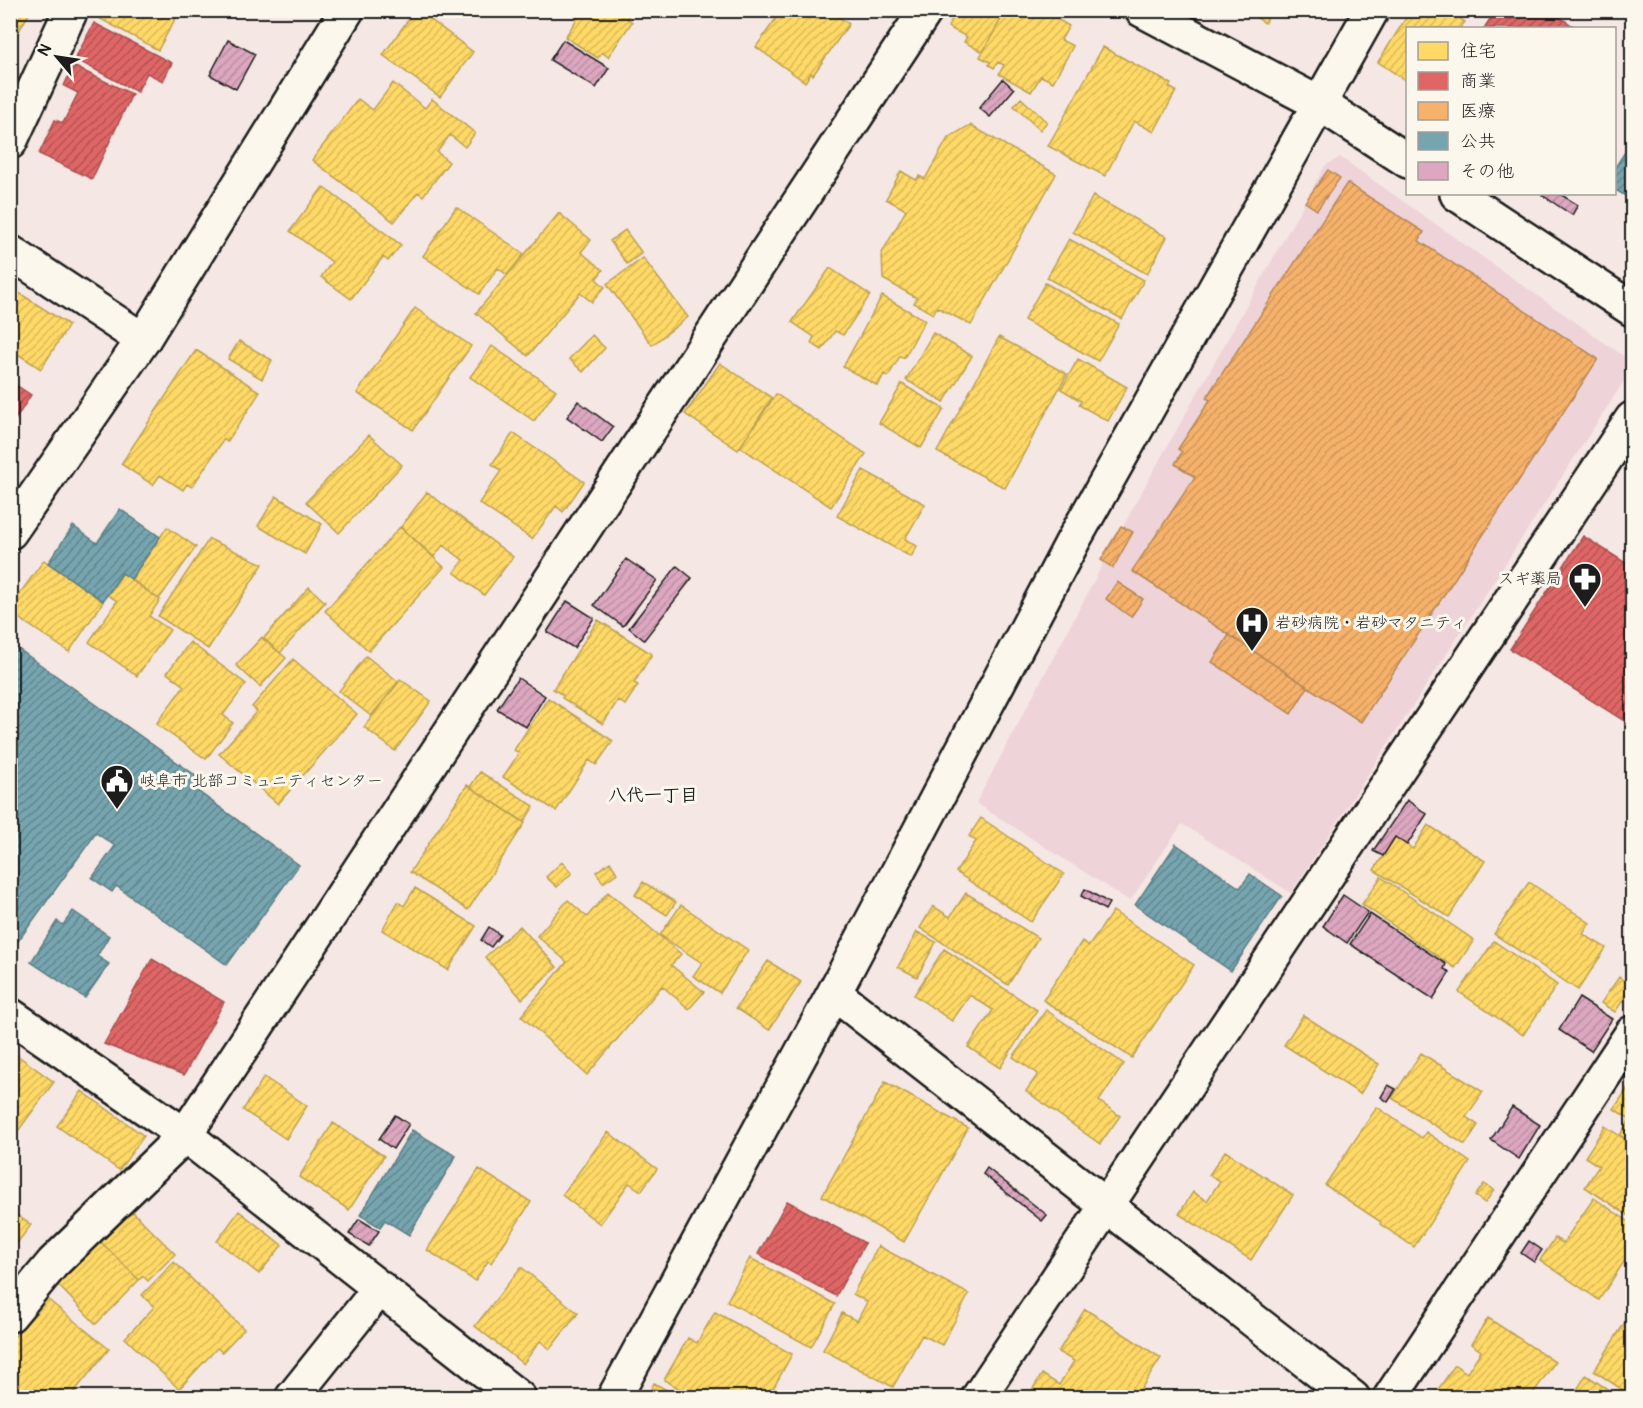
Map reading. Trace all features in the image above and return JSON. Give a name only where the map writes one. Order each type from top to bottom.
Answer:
[{"type":"street","points":[[10,142],[71,10]]},
{"type":"street","points":[[10,532],[143,340],[347,10]]},
{"type":"street","points":[[10,1315],[53,1263],[185,1135],[926,10]]},
{"type":"street","points":[[1142,10],[1320,104],[1406,160]]},
{"type":"street","points":[[614,1398],[834,993],[1073,541],[1372,10]]},
{"type":"street","points":[[1459,195],[1632,309]]},
{"type":"street","points":[[10,252],[143,340]]},
{"type":"street","points":[[978,1398],[1632,419]]},
{"type":"street","points":[[834,993],[1353,1398]]},
{"type":"street","points":[[10,1015],[185,1135],[519,1398]]},
{"type":"street","points":[[1390,1398],[1632,1033]]},
{"type":"street","points":[[292,1398],[380,1288]]},
{"type":"shaded area","name":"岩砂病院・岩砂マタニティ","points":[[1340,157],[1632,362],[1632,369],[1291,893],[1182,824],[1130,901],[976,803],[1136,502],[1325,166]]},
{"type":"building: 住宅","points":[[10,10],[30,12],[10,46]]},
{"type":"building: 住宅","points":[[101,10],[180,10],[158,50],[97,17]]},
{"type":"building: 住宅","points":[[415,10],[473,52],[440,97],[383,55]]},
{"type":"building: 住宅","points":[[583,10],[632,10],[627,18],[632,22],[608,57],[602,52],[598,58],[565,37]]},
{"type":"building: 住宅","points":[[782,10],[829,10],[849,24],[813,75],[811,73],[805,82],[756,47]]},
{"type":"building: 住宅","points":[[957,10],[1006,10],[983,52],[964,42],[967,37],[948,27]]},
{"type":"building: 住宅","points":[[1006,10],[1042,10],[1069,26],[1061,40],[1073,46],[1053,82],[1041,76],[1031,92],[999,74],[1004,65],[998,62],[994,68],[989,65],[990,62],[980,57]]},
{"type":"building: 住宅","points":[[1244,10],[1272,10],[1265,23]]},
{"type":"building: 住宅","points":[[1411,10],[1447,10],[1465,22],[1461,27],[1406,27],[1406,81],[1378,62]]},
{"type":"building: 住宅","points":[[1103,47],[1171,84],[1169,87],[1176,91],[1154,132],[1134,121],[1105,176],[1048,146]]},
{"type":"building: 住宅","points":[[393,83],[425,108],[432,99],[475,133],[465,147],[450,135],[437,152],[449,162],[423,196],[418,192],[394,222],[312,160],[358,99],[373,110]]},
{"type":"building: 住宅","points":[[1021,98],[1047,122],[1040,130],[1014,106]]},
{"type":"building: 住宅","points":[[970,125],[1056,174],[971,325],[937,307],[933,314],[914,303],[917,298],[883,279],[882,253],[906,210],[886,199],[901,171],[916,180],[919,176],[925,179],[948,138]]},
{"type":"building: 住宅","points":[[323,187],[401,245],[388,261],[383,257],[351,299],[321,277],[332,262],[290,231]]},
{"type":"building: 住宅","points":[[1093,196],[1167,237],[1147,274],[1073,232]]},
{"type":"building: 住宅","points":[[456,207],[524,254],[507,275],[498,268],[479,294],[423,256]]},
{"type":"building: 住宅","points":[[559,213],[591,240],[581,252],[603,270],[596,279],[605,287],[592,302],[580,293],[528,356],[476,313]]},
{"type":"building: 住宅","points":[[625,230],[642,253],[627,264],[610,241]]},
{"type":"building: 住宅","points":[[1069,239],[1144,280],[1122,319],[1047,278]]},
{"type":"building: 住宅","points":[[643,258],[688,317],[652,345],[607,284]]},
{"type":"building: 住宅","points":[[830,268],[870,295],[843,335],[835,331],[822,350],[811,343],[814,337],[792,322]]},
{"type":"building: 住宅","points":[[1045,283],[1119,324],[1098,361],[1024,320]]},
{"type":"building: 住宅","points":[[13,289],[69,325],[41,369],[10,349],[10,294]]},
{"type":"building: 住宅","points":[[882,296],[925,320],[904,358],[900,356],[888,377],[884,374],[878,386],[843,367]]},
{"type":"building: 住宅","points":[[415,308],[471,346],[413,430],[357,393]]},
{"type":"building: 住宅","points":[[933,333],[972,356],[944,402],[906,380]]},
{"type":"building: 住宅","points":[[592,335],[605,348],[583,372],[569,359]]},
{"type":"building: 住宅","points":[[999,337],[1067,374],[1005,488],[937,452]]},
{"type":"building: 住宅","points":[[239,341],[272,360],[262,379],[228,359]]},
{"type":"building: 住宅","points":[[492,346],[556,390],[534,421],[470,377]]},
{"type":"building: 住宅","points":[[196,350],[260,392],[227,442],[224,439],[192,487],[187,484],[183,490],[160,475],[153,485],[121,464]]},
{"type":"building: 住宅","points":[[1078,359],[1127,387],[1108,421],[1079,405],[1081,401],[1061,389]]},
{"type":"building: 住宅","points":[[720,363],[772,398],[738,450],[685,414]]},
{"type":"building: 住宅","points":[[902,384],[944,409],[921,448],[879,423]]},
{"type":"building: 住宅","points":[[776,394],[866,454],[831,507],[740,447]]},
{"type":"building: 住宅","points":[[513,433],[584,482],[563,512],[556,506],[532,539],[479,503],[501,471],[492,464]]},
{"type":"building: 住宅","points":[[369,435],[402,465],[339,533],[306,502]]},
{"type":"building: 住宅","points":[[863,470],[925,504],[905,539],[917,546],[911,557],[837,516]]},
{"type":"building: 住宅","points":[[427,492],[513,557],[484,595],[454,572],[463,560],[443,545],[434,557],[401,527]]},
{"type":"building: 住宅","points":[[276,496],[322,524],[305,554],[258,526]]},
{"type":"building: 住宅","points":[[167,527],[196,547],[159,599],[131,580]]},
{"type":"building: 住宅","points":[[400,527],[444,567],[369,651],[325,611]]},
{"type":"building: 住宅","points":[[209,539],[263,564],[208,649],[158,616]]},
{"type":"building: 住宅","points":[[44,560],[103,602],[69,652],[10,612],[10,607]]},
{"type":"building: 住宅","points":[[123,573],[160,600],[149,616],[170,630],[137,676],[89,642],[117,601],[108,595]]},
{"type":"building: 住宅","points":[[309,587],[325,602],[280,653],[263,639]]},
{"type":"building: 住宅","points":[[598,620],[652,654],[634,683],[638,685],[625,705],[618,700],[603,724],[562,698],[563,695],[553,689]]},
{"type":"building: 住宅","points":[[262,637],[286,658],[260,687],[236,665]]},
{"type":"building: 住宅","points":[[190,642],[246,684],[223,715],[233,723],[206,759],[156,724],[184,686],[167,673]]},
{"type":"building: 住宅","points":[[366,656],[399,682],[371,716],[339,691]]},
{"type":"building: 住宅","points":[[293,659],[357,714],[278,804],[219,754],[257,711],[252,707]]},
{"type":"building: 住宅","points":[[400,679],[431,701],[395,751],[364,727]]},
{"type":"building: 住宅","points":[[548,698],[613,741],[596,765],[589,760],[556,811],[503,777],[519,753],[514,750]]},
{"type":"building: 住宅","points":[[480,772],[534,806],[524,822],[470,787]]},
{"type":"building: 住宅","points":[[467,785],[525,823],[468,910],[410,872]]},
{"type":"building: 住宅","points":[[981,818],[1064,874],[1031,922],[956,872],[976,841],[969,836]]},
{"type":"building: 住宅","points":[[1428,825],[1485,861],[1449,917],[1374,870],[1395,837],[1413,849]]},
{"type":"building: 住宅","points":[[562,862],[572,873],[557,887],[546,877]]},
{"type":"building: 住宅","points":[[610,862],[617,873],[603,883],[596,872]]},
{"type":"building: 住宅","points":[[1381,877],[1474,940],[1455,968],[1362,904]]},
{"type":"building: 住宅","points":[[643,882],[676,902],[667,915],[635,895]]},
{"type":"building: 住宅","points":[[1529,882],[1590,923],[1583,934],[1606,948],[1578,990],[1494,934]]},
{"type":"building: 住宅","points":[[415,888],[476,926],[448,970],[382,930],[398,902],[404,906]]},
{"type":"building: 住宅","points":[[608,892],[681,954],[671,965],[704,992],[689,1009],[662,986],[587,1075],[521,1016],[567,962],[537,936],[568,900],[587,917]]},
{"type":"building: 住宅","points":[[966,893],[1038,938],[1008,985],[920,928],[933,906],[950,917]]},
{"type":"building: 住宅","points":[[681,905],[748,950],[720,993],[693,976],[702,963],[660,935]]},
{"type":"building: 住宅","points":[[1113,911],[1194,965],[1132,1058],[1043,1000],[1082,941],[1089,946]]},
{"type":"building: 住宅","points":[[520,926],[557,967],[522,999],[485,957]]},
{"type":"building: 住宅","points":[[917,932],[936,942],[917,977],[898,967]]},
{"type":"building: 住宅","points":[[1494,941],[1557,985],[1523,1035],[1459,992]]},
{"type":"building: 住宅","points":[[944,949],[1037,1010],[1000,1068],[968,1047],[993,1010],[970,995],[952,1021],[914,995]]},
{"type":"building: 住宅","points":[[768,961],[801,982],[769,1030],[736,1008]]},
{"type":"building: 住宅","points":[[1619,977],[1632,987],[1615,1012],[1601,1003]]},
{"type":"building: 住宅","points":[[1046,1010],[1124,1064],[1099,1101],[1120,1116],[1100,1144],[1026,1091],[1038,1074],[1013,1057]]},
{"type":"building: 住宅","points":[[1303,1015],[1379,1064],[1360,1094],[1284,1045]]},
{"type":"building: 住宅","points":[[10,1050],[54,1082],[10,1142]]},
{"type":"building: 住宅","points":[[1421,1053],[1483,1092],[1466,1117],[1478,1125],[1465,1145],[1392,1098]]},
{"type":"building: 住宅","points":[[264,1077],[307,1106],[286,1139],[243,1110]]},
{"type":"building: 住宅","points":[[1632,1081],[1632,1143],[1620,1135],[1630,1119],[1614,1109]]},
{"type":"building: 住宅","points":[[885,1082],[968,1128],[904,1242],[822,1196]]},
{"type":"building: 住宅","points":[[82,1091],[144,1136],[119,1170],[57,1126]]},
{"type":"building: 住宅","points":[[1377,1107],[1422,1138],[1426,1132],[1470,1162],[1414,1247],[1325,1185]]},
{"type":"building: 住宅","points":[[333,1123],[384,1156],[349,1210],[299,1177]]},
{"type":"building: 住宅","points":[[1605,1126],[1632,1144],[1632,1218],[1585,1187],[1599,1166],[1585,1157]]},
{"type":"building: 住宅","points":[[608,1132],[657,1169],[641,1191],[629,1183],[600,1224],[562,1195]]},
{"type":"building: 住宅","points":[[1225,1151],[1293,1195],[1251,1260],[1179,1214],[1193,1192],[1207,1201],[1220,1181],[1209,1175]]},
{"type":"building: 住宅","points":[[479,1169],[531,1202],[491,1263],[488,1261],[475,1281],[427,1250]]},
{"type":"building: 住宅","points":[[1484,1184],[1494,1190],[1485,1203],[1475,1196]]},
{"type":"building: 住宅","points":[[1594,1198],[1632,1224],[1630,1228],[1632,1239],[1625,1251],[1629,1254],[1599,1300],[1540,1260],[1555,1238],[1563,1243]]},
{"type":"building: 住宅","points":[[10,1210],[31,1225],[14,1247],[10,1244]]},
{"type":"building: 住宅","points":[[131,1210],[175,1254],[148,1281],[143,1276],[139,1280],[100,1241]]},
{"type":"building: 住宅","points":[[239,1211],[282,1245],[259,1274],[217,1241]]},
{"type":"building: 住宅","points":[[100,1241],[139,1280],[96,1324],[57,1284]]},
{"type":"building: 住宅","points":[[878,1246],[969,1294],[942,1345],[922,1335],[893,1387],[823,1350],[842,1313],[857,1321],[867,1302],[853,1294]]},
{"type":"building: 住宅","points":[[750,1258],[835,1304],[811,1347],[727,1301]]},
{"type":"building: 住宅","points":[[174,1262],[244,1329],[222,1352],[217,1348],[179,1389],[125,1338],[154,1307],[142,1295]]},
{"type":"building: 住宅","points":[[521,1267],[578,1313],[550,1349],[540,1341],[523,1364],[475,1326]]},
{"type":"building: 住宅","points":[[46,1298],[109,1349],[69,1398],[65,1396],[64,1398],[10,1398],[10,1342]]},
{"type":"building: 住宅","points":[[1085,1309],[1161,1358],[1135,1398],[1027,1398],[1042,1374],[1059,1385],[1074,1361],[1058,1352]]},
{"type":"building: 住宅","points":[[715,1312],[792,1354],[768,1398],[761,1394],[759,1398],[696,1398],[664,1380],[688,1338],[697,1343]]},
{"type":"building: 住宅","points":[[1488,1318],[1555,1362],[1530,1398],[1447,1398],[1437,1391],[1455,1365],[1467,1373],[1481,1351],[1471,1344]]},
{"type":"building: 住宅","points":[[1625,1322],[1632,1327],[1632,1396],[1594,1371]]},
{"type":"building: 住宅","points":[[1586,1375],[1621,1398],[1572,1398]]},
{"type":"building: 住宅","points":[[654,1383],[681,1398],[647,1398]]},
{"type":"building: 商業","points":[[1496,10],[1549,10],[1574,27],[1485,27]]},
{"type":"building: 商業","points":[[94,23],[172,63],[163,81],[147,73],[137,92],[75,59]]},
{"type":"building: 商業","points":[[73,66],[132,94],[92,179],[39,154],[55,120],[63,123],[78,93],[64,86]]},
{"type":"building: 商業","points":[[10,381],[31,395],[10,428]]},
{"type":"building: 商業","name":"スギ薬局","points":[[1583,536],[1632,567],[1632,726],[1510,649]]},
{"type":"building: 商業","points":[[152,959],[224,1002],[184,1075],[104,1044]]},
{"type":"building: 商業","points":[[787,1201],[865,1243],[836,1296],[758,1254]]},
{"type":"building: 医療","points":[[1328,170],[1340,178],[1317,210],[1305,202]]},
{"type":"building: 医療","points":[[1347,183],[1424,232],[1419,241],[1598,359],[1361,722],[1132,571],[1195,477],[1175,464],[1182,452],[1178,449],[1210,400],[1206,398]]},
{"type":"building: 医療","points":[[1121,526],[1133,532],[1113,568],[1101,560]]},
{"type":"building: 医療","points":[[1117,582],[1143,599],[1131,617],[1106,599]]},
{"type":"building: 医療","points":[[1229,635],[1308,687],[1291,714],[1212,662]]},
{"type":"building: 公共","points":[[1632,141],[1632,200],[1616,190],[1616,166]]},
{"type":"building: 公共","points":[[120,509],[160,537],[131,579],[122,573],[103,601],[48,563],[73,526],[97,543]]},
{"type":"building: 公共","name":"岐阜市 北部コミュニティセンター","points":[[13,645],[199,778],[192,787],[299,865],[227,965],[116,886],[112,892],[92,878],[115,846],[96,833],[16,944],[10,940],[10,649]]},
{"type":"building: 公共","points":[[1176,844],[1240,888],[1250,874],[1282,896],[1231,971],[1135,905]]},
{"type":"building: 公共","points":[[73,911],[109,936],[97,956],[109,964],[85,998],[31,962],[57,921],[63,925]]},
{"type":"building: 公共","points":[[412,1130],[456,1156],[409,1235],[385,1220],[380,1227],[360,1215]]},
{"type":"building: その他","points":[[228,40],[255,54],[236,89],[210,75]]},
{"type":"building: その他","points":[[563,40],[609,68],[596,88],[550,60]]},
{"type":"building: その他","points":[[1003,79],[1014,89],[990,117],[979,108]]},
{"type":"building: その他","points":[[1542,195],[1562,195],[1578,205],[1572,215]]},
{"type":"building: その他","points":[[578,401],[613,427],[602,442],[567,417]]},
{"type":"building: その他","points":[[626,559],[657,580],[623,626],[594,605]]},
{"type":"building: その他","points":[[677,566],[692,578],[644,640],[629,628]]},
{"type":"building: その他","points":[[567,601],[594,618],[574,648],[547,632]]},
{"type":"building: その他","points":[[518,678],[545,696],[526,727],[497,709]]},
{"type":"building: その他","points":[[1407,800],[1427,814],[1407,845],[1395,837],[1383,856],[1373,851]]},
{"type":"building: その他","points":[[1085,889],[1109,903],[1105,910],[1081,896]]},
{"type":"building: その他","points":[[1343,895],[1368,912],[1347,943],[1323,926]]},
{"type":"building: その他","points":[[1370,914],[1446,964],[1444,969],[1450,972],[1433,999],[1350,944]]},
{"type":"building: その他","points":[[489,927],[500,935],[491,947],[481,940]]},
{"type":"building: その他","points":[[1579,998],[1612,1019],[1591,1051],[1559,1030]]},
{"type":"building: その他","points":[[1388,1085],[1396,1089],[1388,1102],[1381,1097]]},
{"type":"building: その他","points":[[1512,1107],[1540,1125],[1519,1159],[1491,1140]]},
{"type":"building: その他","points":[[395,1115],[409,1124],[393,1149],[379,1139]]},
{"type":"building: その他","points":[[987,1168],[1047,1215],[1042,1221],[983,1174]]},
{"type":"building: その他","points":[[359,1219],[379,1231],[369,1246],[349,1234]]},
{"type":"building: その他","points":[[1529,1241],[1542,1250],[1534,1262],[1521,1253]]},
{"type":"place","name":"スギ薬局","points":[[1585,608]]},
{"type":"place","name":"岩砂病院・岩砂マタニティ","points":[[1252,652]]},
{"type":"place","name":"岐阜市 北部コミュニティセンター","points":[[117,810]]},
{"type":"district","name":"八代一丁目","points":[[653,795]]}]
